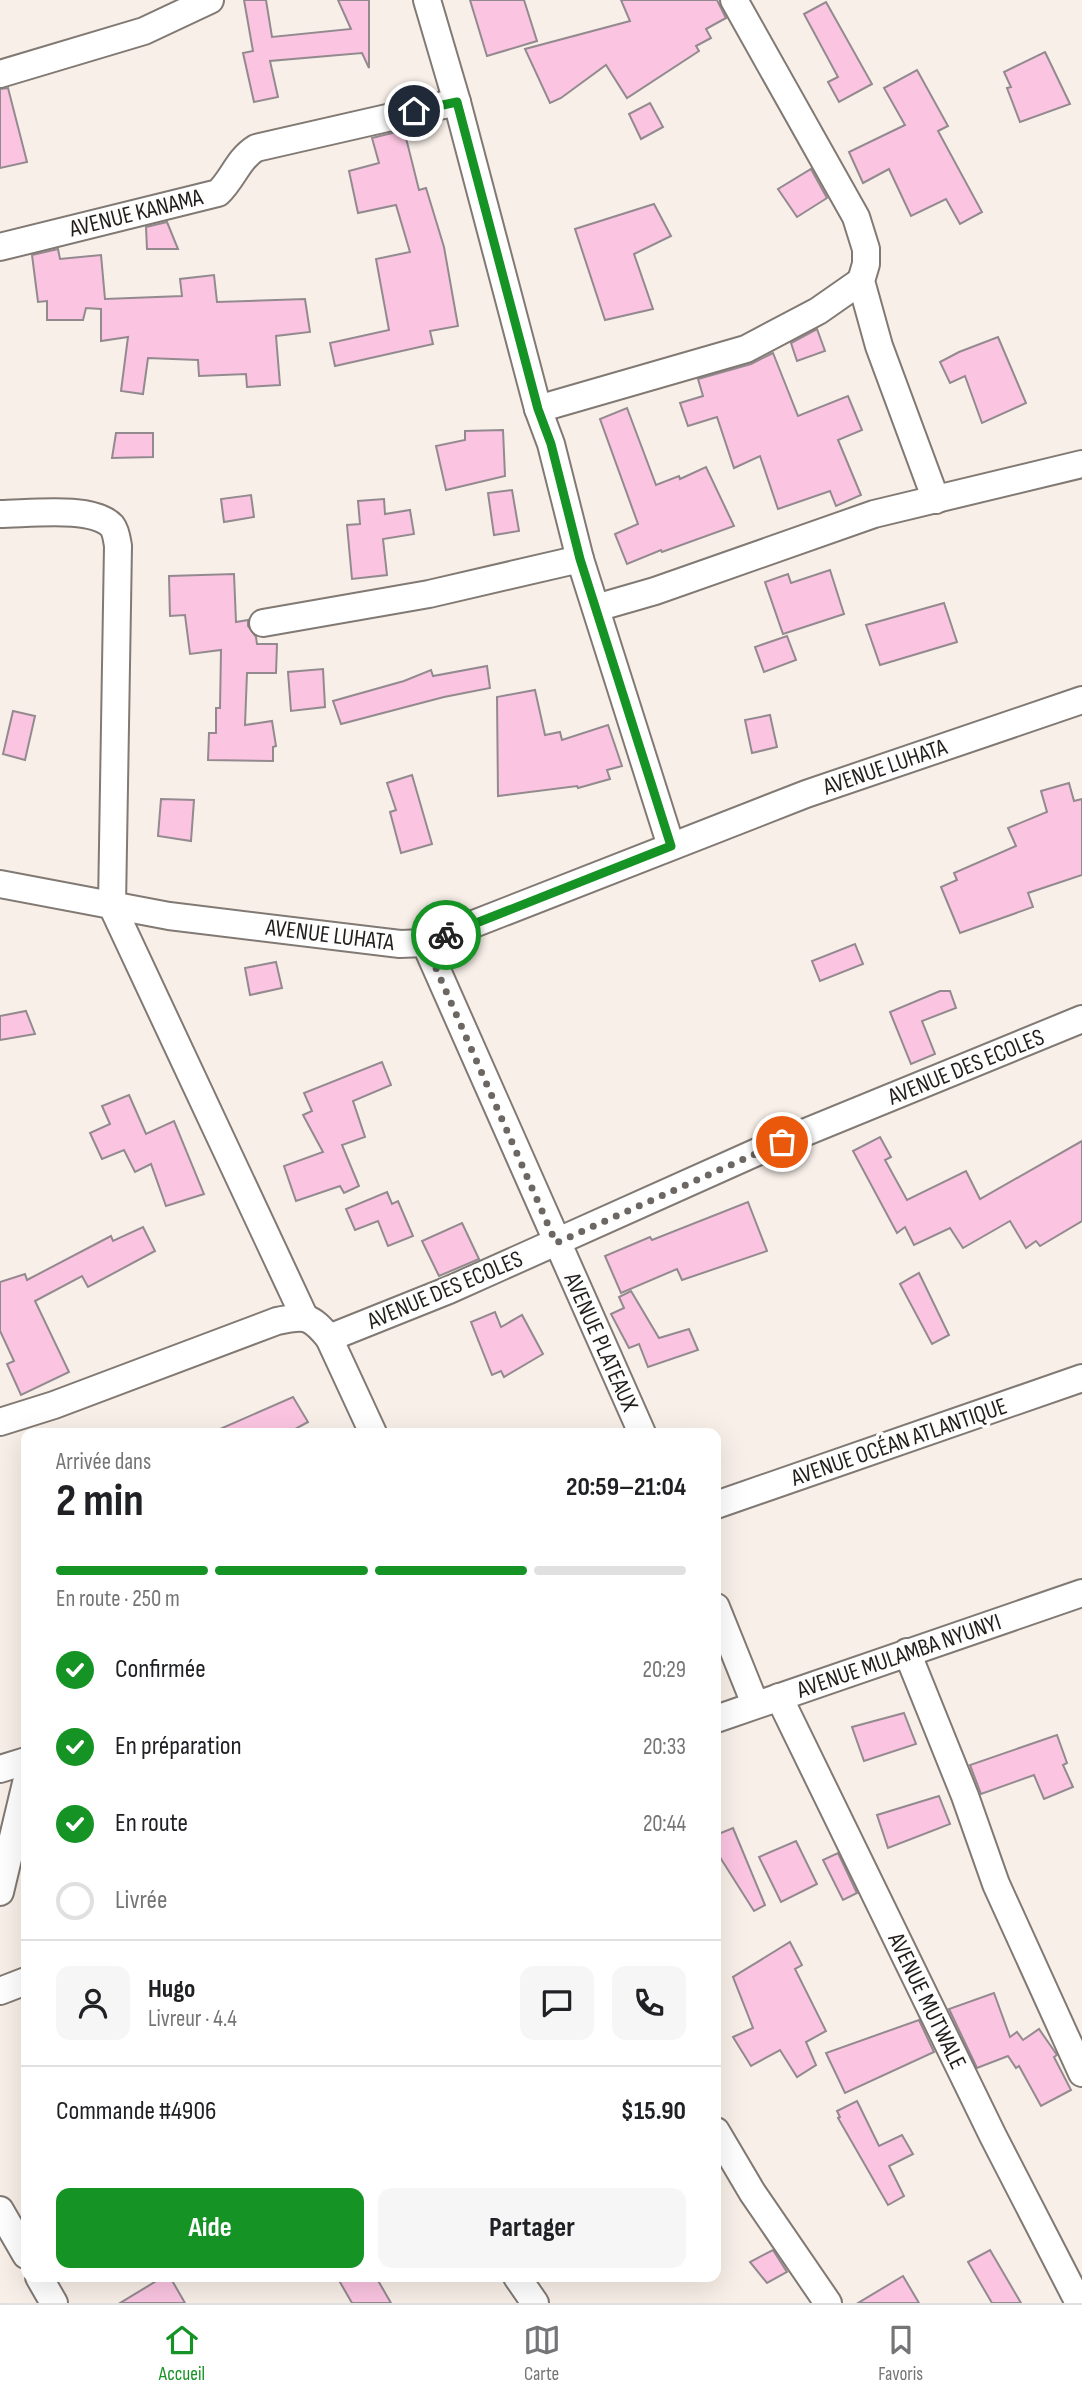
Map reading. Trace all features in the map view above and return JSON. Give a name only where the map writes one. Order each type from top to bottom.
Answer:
[{"type":"street","points":[[0,74],[144,31],[210,0]]},
{"type":"street","points":[[427,0],[457,102],[538,409],[551,444],[580,559],[671,846]]},
{"type":"street","points":[[734,0],[856,216],[866,249],[866,264],[861,281],[879,346],[936,500]]},
{"type":"street","name":"AVENUE KANAMA","points":[[0,247],[218,193],[229,183],[245,155],[256,148],[457,102]]},
{"type":"street","points":[[538,409],[746,349],[818,311],[861,281]]},
{"type":"street","points":[[596,608],[655,591],[874,514],[1082,464]]},
{"type":"street","points":[[0,514],[86,513],[102,518],[114,528],[118,546],[112,906],[304,1316],[317,1323],[329,1338],[371,1428]]},
{"type":"street","points":[[263,624],[429,594],[580,559]]},
{"type":"street","name":"AVENUE LUHATA","points":[[0,884],[112,906],[223,923],[400,944],[425,943],[806,794],[1082,700]]},
{"type":"street","name":"AVENUE PLATEAUX","points":[[425,943],[640,1428]]},
{"type":"street","name":"AVENUE DES ECOLES","points":[[329,1338],[449,1290],[757,1152],[1082,1019]]},
{"type":"street","points":[[0,1422],[54,1405],[252,1329],[304,1316]]},
{"type":"street","name":"AVENUE OCÉAN ATLANTIQUE","points":[[721,1503],[1082,1378]]},
{"type":"street","name":"AVENUE MULAMBA NYUNYI","points":[[721,1717],[1082,1593]]},
{"type":"street","points":[[721,1616],[767,1701]]},
{"type":"street","points":[[907,1652],[965,1796],[996,1884],[1082,2073]]},
{"type":"street","name":"AVENUE MUTWALE","points":[[767,1701],[1079,2303]]},
{"type":"street","points":[[0,1769],[21,1763]]},
{"type":"street","points":[[0,1892],[21,1804]]},
{"type":"street","points":[[0,1991],[21,1984]]},
{"type":"street","points":[[721,2139],[752,2192],[828,2303]]},
{"type":"street","points":[[0,2210],[21,2246]]},
{"type":"street","points":[[42,2282],[54,2303]]},
{"type":"street","points":[[520,2282],[535,2303]]},
{"type":"building","points":[[244,0],[266,0],[272,37],[351,29],[338,0],[369,0],[369,68],[362,53],[270,61],[278,97],[254,102],[243,53],[253,51]]},
{"type":"building","points":[[470,0],[524,0],[537,41],[487,56]]},
{"type":"building","points":[[621,0],[717,0],[726,18],[706,29],[711,38],[696,46],[699,51],[627,98],[606,65],[550,103],[525,49],[630,21]]},
{"type":"building","points":[[826,2],[872,84],[839,102],[828,82],[838,77],[804,14]]},
{"type":"building","points":[[1045,52],[1070,104],[1020,122],[1004,72]]},
{"type":"building","points":[[917,70],[948,126],[938,131],[982,212],[960,224],[946,199],[911,216],[889,169],[863,183],[849,152],[905,125],[884,88]]},
{"type":"building","points":[[8,88],[27,162],[0,168],[0,89]]},
{"type":"building","points":[[650,103],[663,127],[641,139],[629,114]]},
{"type":"building","points":[[404,130],[419,190],[426,188],[444,247],[458,326],[430,331],[433,344],[335,366],[330,343],[389,330],[376,259],[410,252],[396,205],[358,213],[349,171],[379,163],[372,138]]},
{"type":"building","points":[[811,169],[827,198],[797,217],[778,189]]},
{"type":"building","points":[[654,204],[671,236],[634,254],[653,309],[605,320],[575,229]]},
{"type":"building","points":[[167,222],[178,249],[147,249],[146,227]]},
{"type":"building","points":[[58,249],[60,259],[101,255],[105,299],[182,296],[180,279],[214,275],[217,302],[305,299],[310,332],[276,336],[280,385],[247,387],[246,374],[199,376],[198,360],[148,358],[143,394],[121,391],[128,337],[101,341],[101,309],[86,308],[83,320],[47,320],[47,301],[38,302],[32,255]]},
{"type":"building","points":[[817,329],[825,351],[797,361],[791,343]]},
{"type":"building","points":[[998,337],[1026,403],[982,423],[965,376],[950,383],[940,362]]},
{"type":"building","points":[[773,353],[798,416],[848,396],[862,430],[838,440],[861,495],[836,506],[830,491],[778,509],[760,456],[734,468],[717,417],[688,426],[680,403],[703,396],[698,379],[751,364]]},
{"type":"building","points":[[627,408],[656,485],[679,476],[680,479],[706,467],[734,526],[627,564],[615,534],[638,524],[600,419]]},
{"type":"building","points":[[503,430],[505,476],[446,490],[436,446],[465,440],[465,431]]},
{"type":"building","points":[[116,433],[153,433],[153,457],[112,458]]},
{"type":"building","points":[[512,490],[519,531],[494,535],[488,493]]},
{"type":"building","points":[[251,495],[254,517],[224,522],[221,499]]},
{"type":"building","points":[[384,499],[385,514],[410,510],[414,534],[383,539],[387,575],[352,579],[347,525],[360,524],[358,501]]},
{"type":"building","points":[[830,570],[844,614],[783,634],[765,582],[788,574],[791,583]]},
{"type":"building","points":[[234,574],[236,622],[248,620],[248,626],[256,637],[257,644],[277,644],[276,673],[247,673],[245,725],[272,721],[276,746],[273,747],[273,761],[208,760],[209,733],[216,733],[216,708],[220,708],[221,650],[190,654],[185,615],[170,616],[169,576]]},
{"type":"building","points":[[944,603],[957,642],[880,665],[866,625]]},
{"type":"building","points":[[787,636],[796,660],[764,672],[755,647]]},
{"type":"building","points":[[487,666],[490,688],[341,724],[333,701],[404,681],[431,670],[433,676]]},
{"type":"building","points":[[323,669],[325,707],[291,711],[288,672]]},
{"type":"building","points":[[535,690],[545,735],[560,732],[562,740],[608,725],[622,766],[607,770],[610,779],[578,788],[498,796],[497,697]]},
{"type":"building","points":[[13,711],[35,716],[25,760],[3,754]]},
{"type":"building","points":[[770,715],[777,747],[752,753],[745,720]]},
{"type":"building","points":[[412,775],[432,844],[401,853],[390,812],[396,810],[387,783]]},
{"type":"building","points":[[1069,783],[1074,801],[1082,799],[1082,875],[1028,893],[1033,907],[960,933],[941,887],[957,880],[954,873],[1016,846],[1008,828],[1047,812],[1041,791]]},
{"type":"building","points":[[161,799],[194,800],[191,841],[158,836]]},
{"type":"building","points":[[855,944],[863,964],[820,981],[812,961]]},
{"type":"building","points":[[276,962],[282,988],[250,995],[245,968]]},
{"type":"building","points":[[940,991],[950,991],[956,1008],[922,1021],[935,1054],[911,1064],[890,1012]]},
{"type":"building","points":[[26,1011],[35,1034],[0,1040],[0,1016]]},
{"type":"building","points":[[382,1062],[391,1085],[353,1101],[365,1137],[342,1145],[359,1186],[344,1193],[340,1186],[296,1201],[284,1166],[323,1152],[303,1115],[312,1111],[304,1093]]},
{"type":"building","points":[[129,1095],[146,1134],[174,1121],[204,1194],[166,1206],[151,1164],[135,1172],[124,1150],[102,1159],[90,1133],[110,1124],[102,1106]]},
{"type":"building","points":[[880,1137],[891,1157],[885,1160],[907,1200],[966,1171],[980,1199],[1082,1141],[1082,1221],[1040,1246],[1036,1241],[1026,1248],[1010,1221],[963,1248],[950,1228],[914,1245],[905,1227],[897,1233],[853,1151]]},
{"type":"building","points":[[387,1192],[392,1204],[398,1201],[413,1236],[388,1246],[378,1221],[355,1230],[346,1209]]},
{"type":"building","points":[[748,1202],[767,1251],[682,1280],[677,1269],[621,1293],[605,1256]]},
{"type":"building","points":[[462,1223],[479,1259],[439,1276],[422,1241]]},
{"type":"building","points":[[143,1227],[155,1251],[88,1287],[82,1276],[35,1301],[69,1372],[21,1395],[7,1364],[14,1361],[0,1331],[0,1282],[25,1274],[27,1280],[111,1236],[113,1241]]},
{"type":"building","points":[[919,1273],[949,1335],[932,1344],[900,1284]]},
{"type":"building","points":[[631,1291],[659,1338],[689,1329],[698,1350],[648,1367],[639,1344],[629,1348],[611,1314],[624,1308],[619,1297]]},
{"type":"building","points":[[495,1312],[501,1327],[522,1315],[543,1354],[504,1377],[501,1371],[492,1375],[471,1322]]},
{"type":"building","points":[[293,1397],[308,1422],[297,1428],[222,1428]]},
{"type":"building","points":[[904,1713],[916,1744],[864,1761],[852,1727]]},
{"type":"building","points":[[1057,1735],[1067,1763],[1063,1765],[1073,1787],[1044,1799],[1034,1775],[981,1794],[970,1765]]},
{"type":"building","points":[[939,1796],[950,1824],[888,1848],[877,1815]]},
{"type":"building","points":[[733,1828],[765,1905],[754,1911],[721,1859],[721,1833]]},
{"type":"building","points":[[796,1841],[817,1884],[781,1902],[759,1857]]},
{"type":"building","points":[[838,1853],[857,1893],[843,1900],[823,1860]]},
{"type":"building","points":[[790,1942],[802,1965],[795,1969],[826,2031],[806,2042],[816,2065],[797,2077],[780,2050],[751,2066],[733,2037],[753,2028],[733,1977]]},
{"type":"building","points":[[994,1993],[1010,2037],[1017,2032],[1023,2040],[1039,2029],[1057,2055],[1054,2057],[1071,2090],[1041,2106],[1019,2066],[1016,2068],[1008,2056],[977,2068],[949,2009]]},
{"type":"building","points":[[919,2020],[934,2052],[845,2093],[826,2053]]},
{"type":"building","points":[[857,2101],[879,2146],[902,2135],[913,2154],[889,2166],[904,2196],[888,2205],[838,2118],[840,2117],[837,2111]]},
{"type":"building","points":[[773,2250],[787,2272],[767,2283],[750,2262]]},
{"type":"building","points":[[990,2250],[1021,2303],[992,2303],[968,2262]]},
{"type":"building","points":[[903,2276],[919,2303],[858,2303]]},
{"type":"building","points":[[155,2282],[173,2282],[185,2303],[120,2303]]},
{"type":"building","points":[[340,2282],[379,2282],[391,2303],[352,2303]]},
{"type":"way so far","points":[[446,935],[425,943],[556,1243],[782,1142]]},
{"type":"route","points":[[414,111],[457,102],[580,559],[671,846],[446,935]]}]
